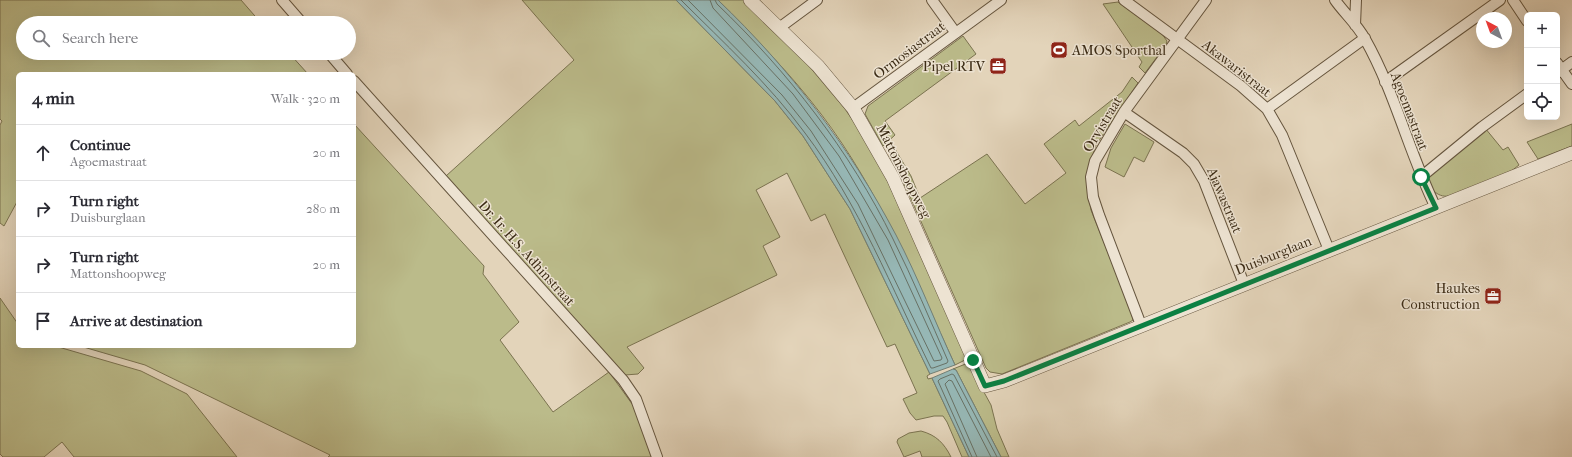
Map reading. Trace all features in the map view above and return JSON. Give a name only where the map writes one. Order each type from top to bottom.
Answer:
[{"type":"street","points":[[282,0],[296,16]]},
{"type":"street","name":"Mattonshoopweg","points":[[750,0],[818,66],[853,108],[893,178],[985,386]]},
{"type":"street","points":[[779,28],[816,0]]},
{"type":"street","points":[[932,0],[956,32]]},
{"type":"street","name":"Ormosiastraat","points":[[853,108],[1001,0]]},
{"type":"street","name":"Akawaristraat","points":[[1124,0],[1241,86],[1267,109],[1282,135],[1329,250]]},
{"type":"street","name":"Orvistraat","points":[[1141,325],[1093,197],[1091,177],[1094,161],[1124,112],[1206,0]]},
{"type":"street","name":"Agoemastraat","points":[[1334,0],[1364,38],[1385,82],[1421,177],[1436,208]]},
{"type":"street","points":[[1355,25],[1356,0]]},
{"type":"street","points":[[1385,82],[1500,0]]},
{"type":"street","points":[[1512,0],[1524,17]]},
{"type":"street","points":[[1267,109],[1364,38]]},
{"type":"street","points":[[335,60],[345,72]]},
{"type":"street","points":[[1560,68],[1572,62]]},
{"type":"street","points":[[1560,71],[1572,84]]},
{"type":"street","name":"Dr. Ir. H.S. Adhinstraat","points":[[356,84],[623,380],[636,399],[657,457]]},
{"type":"street","points":[[1421,177],[1482,127],[1524,96]]},
{"type":"street","name":"Ajawastraat","points":[[1124,112],[1183,153],[1194,164],[1204,181],[1244,284]]},
{"type":"street","name":"Duisburglaan","points":[[985,386],[1004,381],[1572,153]]},
{"type":"green space","points":[[0,0],[241,0],[255,16],[16,16],[16,60],[295,60],[306,72],[16,72],[16,204],[4,226],[0,223],[0,125],[2,121],[0,119]]},
{"type":"green space","points":[[522,0],[676,0],[775,101],[803,136],[850,209],[930,374],[927,376],[928,379],[932,378],[969,457],[962,457],[943,416],[934,416],[916,420],[910,413],[903,399],[917,393],[895,344],[887,347],[825,214],[811,221],[787,173],[756,190],[780,237],[763,246],[777,275],[627,347],[644,368],[638,374],[625,375],[446,176],[574,60]]},
{"type":"green space","points":[[718,0],[743,0],[803,59],[845,109],[883,171],[967,359],[955,365],[895,236],[861,173],[842,143],[797,84]]},
{"type":"green space","points":[[1118,2],[1162,34],[1167,41],[1166,45],[1145,73],[1139,67],[1142,62],[1103,4]]},
{"type":"green space","points":[[963,36],[976,54],[885,121],[895,135],[883,146],[865,114],[868,106]]},
{"type":"green space","points":[[1132,77],[1138,83],[1096,145],[1086,177],[1091,210],[1131,310],[1133,320],[1002,374],[990,372],[986,368],[907,190],[889,155],[895,149],[911,176],[920,198],[987,154],[1025,204],[1066,173],[1044,144],[1075,120],[1079,126],[1122,92]]},
{"type":"green space","points":[[1125,124],[1154,142],[1144,162],[1134,157],[1124,177],[1105,167],[1111,148]]},
{"type":"green space","points":[[1572,124],[1572,146],[1538,159],[1527,142]]},
{"type":"green space","points":[[356,126],[484,266],[483,274],[519,322],[500,340],[553,412],[609,372],[635,408],[652,457],[328,457],[330,455],[145,365],[87,348],[356,348]]},
{"type":"green space","points":[[1485,128],[1503,150],[1508,147],[1519,165],[1510,172],[1449,196],[1441,195],[1434,191],[1431,188],[1429,176]]},
{"type":"green space","points":[[0,298],[16,321],[16,348],[62,348],[141,371],[187,394],[237,457],[74,457],[62,442],[44,457],[3,457],[0,454]]},
{"type":"green space","points":[[968,363],[991,405],[997,429],[1009,457],[1001,457],[956,370],[953,369]]},
{"type":"green space","points":[[921,431],[939,440],[951,457],[922,457],[920,451],[904,457],[897,442],[898,439],[909,433]]},
{"type":"water","points":[[676,0],[718,0],[770,54],[817,110],[859,171],[896,235],[912,267],[955,365],[930,374],[850,209],[803,136],[775,101]]},
{"type":"water","points":[[953,369],[956,370],[1001,457],[969,457],[932,378]]},
{"type":"place","name":"AMOS Sporthal","points":[[1059,50]]},
{"type":"place","name":"Pipel RTV","points":[[998,66]]},
{"type":"place","name":"Haukes Construction","points":[[1493,296]]},
{"type":"route","points":[[973,360],[985,386],[1004,381],[1436,208],[1421,177]]}]
